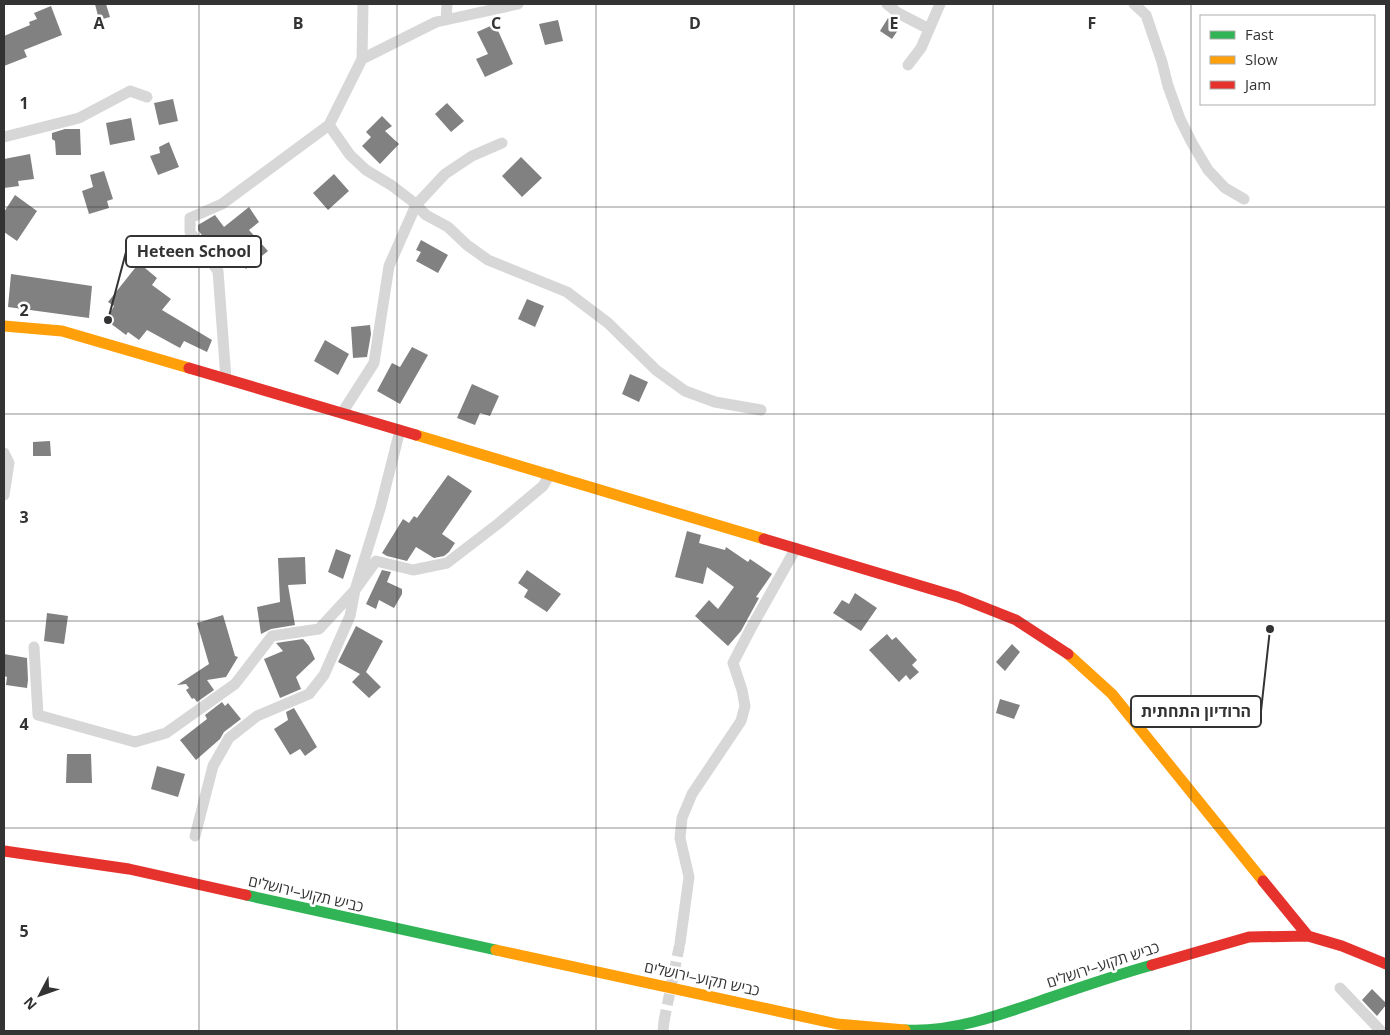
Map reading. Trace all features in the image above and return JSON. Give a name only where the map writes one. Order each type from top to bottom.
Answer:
[{"type":"street","points":[[226,379],[218,271],[190,232],[190,218],[222,204],[329,125],[362,59],[363,4]]},
{"type":"street","points":[[446,20],[447,4]]},
{"type":"street","points":[[362,59],[436,22],[518,4]]},
{"type":"street","points":[[886,4],[898,13],[929,29]]},
{"type":"street","points":[[908,65],[921,48],[940,4]]},
{"type":"street","points":[[1134,4],[1146,15],[1168,86],[1180,119],[1192,143],[1208,170],[1225,188],[1244,199]]},
{"type":"street","points":[[4,136],[79,118],[130,91],[147,97]]},
{"type":"street","points":[[329,125],[350,155],[366,170],[391,185],[426,215],[448,227],[467,246],[488,260],[567,292],[608,323],[656,370],[684,391],[715,402],[761,410]]},
{"type":"street","points":[[342,413],[374,363],[389,266],[416,205],[445,174],[472,156],[502,143]]},
{"type":"street","points":[[4,326],[62,331],[550,474],[958,597],[1016,620],[1062,650],[1112,694],[1308,936]]},
{"type":"street","points":[[195,836],[213,766],[229,738],[257,716],[309,694],[324,675],[350,616],[355,590],[380,509],[400,430]]},
{"type":"street","points":[[4,454],[9,463],[4,495]]},
{"type":"street","points":[[34,647],[38,715],[135,742],[166,733],[235,684],[272,636],[319,630],[355,590],[376,561],[413,570],[447,563],[543,486],[550,474]]},
{"type":"street","points":[[680,943],[690,877],[680,838],[682,818],[692,794],[741,721],[744,706],[742,690],[733,663],[796,548]]},
{"type":"street","name":"כביש תקוע–ירושלים","points":[[4,851],[128,869],[837,1024],[922,1031],[990,1019],[1114,976],[1249,937],[1308,936],[1342,946],[1386,964]]},
{"type":"street","points":[[1340,988],[1381,1031]]},
{"type":"building","points":[[95,4],[106,4],[110,17],[99,20]]},
{"type":"building","points":[[51,6],[62,35],[24,50],[27,57],[4,66],[4,36],[30,25],[29,22],[37,19],[34,13]]},
{"type":"building","points":[[888,18],[900,27],[892,39],[880,31]]},
{"type":"building","points":[[558,20],[563,41],[545,45],[539,24]]},
{"type":"building","points":[[495,24],[513,64],[485,77],[476,59],[488,54],[477,32]]},
{"type":"building","points":[[173,99],[178,121],[159,125],[154,103]]},
{"type":"building","points":[[447,103],[464,121],[451,132],[435,114]]},
{"type":"building","points":[[382,116],[392,126],[385,131],[399,144],[380,164],[362,146],[371,137],[366,132]]},
{"type":"building","points":[[131,118],[135,140],[110,145],[106,123]]},
{"type":"building","points":[[65,129],[80,129],[81,155],[56,155],[55,141],[52,139],[52,133]]},
{"type":"building","points":[[169,142],[179,167],[158,175],[150,156],[160,153],[159,147]]},
{"type":"building","points":[[30,154],[34,179],[18,181],[19,186],[4,188],[4,159]]},
{"type":"building","points":[[521,157],[542,178],[522,197],[502,176]]},
{"type":"building","points":[[104,171],[113,199],[107,201],[109,208],[89,214],[82,191],[93,187],[90,175]]},
{"type":"building","points":[[334,174],[349,191],[328,210],[313,193]]},
{"type":"building","points":[[15,195],[37,211],[17,241],[4,232],[4,212]]},
{"type":"building","points":[[249,207],[259,222],[249,230],[268,251],[246,269],[224,242],[213,250],[198,230],[198,225],[215,215],[224,227]]},
{"type":"building","points":[[421,240],[448,255],[438,273],[416,261],[421,252],[416,250]]},
{"type":"building","points":[[139,263],[157,278],[152,285],[171,299],[162,310],[212,340],[207,352],[184,341],[180,348],[147,330],[139,340],[128,332],[126,335],[106,320],[114,306],[108,302]]},
{"type":"building","points":[[11,274],[92,286],[89,318],[8,307]]},
{"type":"building","points":[[527,299],[544,306],[535,327],[518,319]]},
{"type":"building","points":[[370,325],[371,334],[367,357],[353,358],[351,327]]},
{"type":"building","points":[[325,340],[349,354],[338,375],[314,361]]},
{"type":"building","points":[[412,347],[428,355],[400,404],[377,391],[392,363],[400,367]]},
{"type":"building","points":[[630,374],[648,382],[639,402],[622,394]]},
{"type":"building","points":[[472,384],[499,396],[490,416],[480,413],[475,425],[457,418]]},
{"type":"building","points":[[50,441],[51,456],[33,456],[33,442]]},
{"type":"building","points":[[448,475],[472,491],[442,534],[455,543],[449,552],[444,556],[434,558],[416,547],[407,561],[382,553],[403,519],[409,523],[414,516],[417,518]]},
{"type":"building","points":[[687,531],[701,535],[699,543],[725,550],[726,547],[748,562],[750,559],[772,574],[756,597],[759,598],[741,631],[728,646],[695,616],[709,600],[718,609],[734,587],[707,567],[703,584],[675,577]]},
{"type":"building","points":[[336,549],[351,555],[343,579],[328,572]]},
{"type":"building","points":[[305,557],[306,584],[288,585],[295,625],[271,629],[261,634],[257,607],[280,602],[278,558]]},
{"type":"building","points":[[382,570],[391,572],[387,582],[402,589],[402,594],[394,608],[379,600],[376,609],[366,604]]},
{"type":"building","points":[[527,570],[561,594],[547,612],[524,597],[528,590],[518,583]]},
{"type":"building","points":[[855,593],[877,608],[861,631],[833,613],[842,600],[849,604]]},
{"type":"building","points":[[47,613],[68,616],[64,644],[44,641]]},
{"type":"building","points":[[223,615],[235,656],[238,657],[226,677],[207,680],[214,690],[197,702],[194,698],[192,699],[186,690],[189,688],[186,684],[177,685],[209,664],[197,623]]},
{"type":"building","points":[[356,626],[383,641],[366,672],[381,687],[369,698],[352,682],[360,674],[338,662]]},
{"type":"building","points":[[887,634],[892,640],[896,637],[917,660],[912,665],[919,672],[910,680],[906,675],[899,682],[869,650]]},
{"type":"building","points":[[303,639],[309,646],[315,659],[296,677],[301,689],[280,698],[264,659],[283,651],[276,643]]},
{"type":"building","points":[[1012,644],[1020,652],[1005,671],[996,662]]},
{"type":"building","points":[[4,654],[27,658],[27,688],[6,685],[7,677],[4,676]]},
{"type":"building","points":[[1000,699],[1020,705],[1014,719],[996,713]]},
{"type":"building","points":[[222,702],[225,706],[228,703],[241,719],[224,732],[220,739],[196,760],[180,740],[207,719],[205,715]]},
{"type":"building","points":[[294,708],[317,747],[305,756],[300,749],[290,755],[274,729],[288,720],[286,712]]},
{"type":"building","points":[[67,754],[91,754],[92,783],[66,783]]},
{"type":"building","points":[[157,766],[185,774],[178,797],[151,789]]},
{"type":"building","points":[[1372,989],[1386,1003],[1377,1016],[1362,1000]]},
{"type":"tunnel","points":[[664,1021],[680,943]]},
{"type":"traffic: fast","points":[[246,895],[496,950]]},
{"type":"traffic: fast","points":[[905,1030],[940,1029],[977,1021],[1152,965]]},
{"type":"traffic: slow","points":[[4,326],[62,331],[189,368]]},
{"type":"traffic: slow","points":[[416,435],[764,539]]},
{"type":"traffic: slow","points":[[1068,654],[1112,694],[1263,881]]},
{"type":"traffic: slow","points":[[496,950],[837,1024],[905,1030]]},
{"type":"traffic: jam","points":[[189,368],[416,435]]},
{"type":"traffic: jam","points":[[764,539],[958,597],[1016,620],[1068,654]]},
{"type":"traffic: jam","points":[[4,851],[129,869],[246,895]]},
{"type":"traffic: jam","points":[[1263,881],[1308,936]]},
{"type":"traffic: jam","points":[[1152,965],[1249,937],[1308,936],[1342,946],[1386,964]]},
{"type":"place","name":"Heteen School","points":[[108,320]]},
{"type":"place","name":"הרודיון התחתית","points":[[1270,629]]}]
